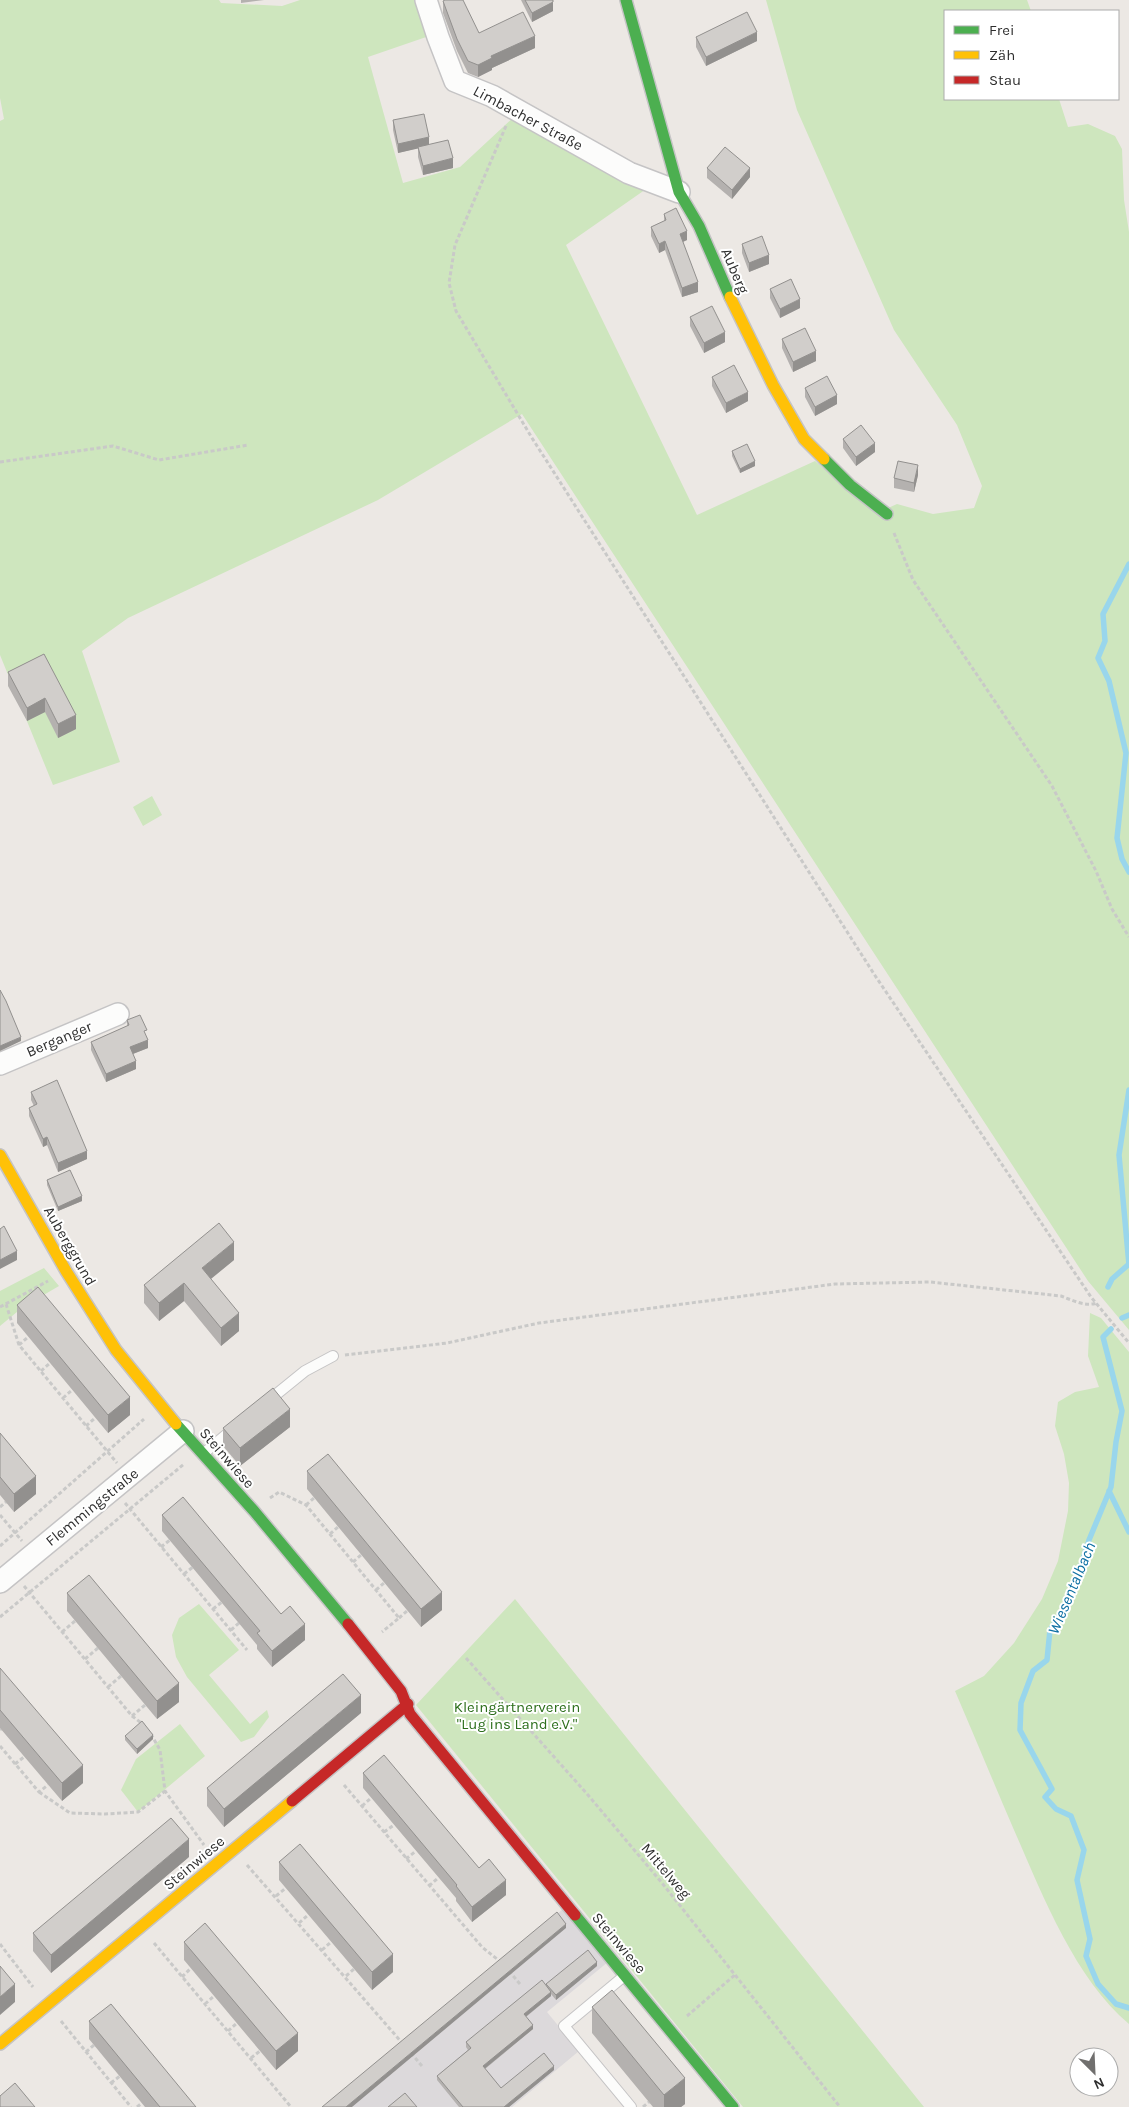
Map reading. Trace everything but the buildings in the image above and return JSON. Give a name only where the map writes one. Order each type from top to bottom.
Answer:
[{"type":"street","name":"Limbacher Straße","points":[[426,0],[455,81],[492,96],[629,172],[679,192]]},
{"type":"street","name":"Auberg","points":[[626,0],[679,192],[699,226],[736,313],[804,439],[850,485],[887,514]]},
{"type":"street","name":"Berganger","points":[[0,1064],[118,1014]]},
{"type":"street","name":"Auberggrund","points":[[0,1155],[66,1271],[116,1350]]},
{"type":"street","name":"Steinwiese","points":[[116,1350],[160,1405],[254,1511],[365,1646],[400,1690],[408,1704],[410,1714],[671,2029],[733,2107]]},
{"type":"street","name":"Flemmingstraße","points":[[6,1577],[183,1431]]},
{"type":"street","name":"Steinwiese","points":[[0,2044],[408,1704]]},
{"type":"lane","points":[[258,1409],[305,1371],[333,1356]]},
{"type":"lane","points":[[203,1453],[242,1422]]},
{"type":"lane","points":[[626,1975],[564,2026],[631,2107]]},
{"type":"path","points":[[514,108],[455,245],[449,283],[456,311],[538,446],[874,974],[1096,1303],[1129,1342]]},
{"type":"path","points":[[0,462],[113,446],[159,460],[248,445]]},
{"type":"path","points":[[887,514],[913,580],[1052,786],[1096,871],[1112,909],[1129,937]]},
{"type":"path","points":[[0,1307],[66,1271]]},
{"type":"path","points":[[333,1356],[447,1343],[539,1323],[835,1284],[930,1282],[1061,1296],[1080,1303],[1092,1305],[1096,1303]]},
{"type":"path","points":[[6,1304],[18,1345],[107,1452],[121,1483],[130,1510],[247,1650]]},
{"type":"path","points":[[18,1345],[28,1336]]},
{"type":"path","points":[[40,1371],[50,1363]]},
{"type":"path","points":[[62,1398],[72,1390]]},
{"type":"path","points":[[0,1546],[160,1405]]},
{"type":"path","points":[[86,1426],[95,1418]]},
{"type":"path","points":[[0,1617],[186,1463]]},
{"type":"path","points":[[254,1511],[279,1492],[306,1505],[399,1618]]},
{"type":"path","points":[[306,1505],[314,1498]]},
{"type":"path","points":[[0,1507],[6,1502]]},
{"type":"path","points":[[0,1515],[33,1555]]},
{"type":"path","points":[[330,1534],[338,1527]]},
{"type":"path","points":[[161,1547],[170,1540]]},
{"type":"path","points":[[353,1562],[361,1555]]},
{"type":"path","points":[[184,1574],[193,1567]]},
{"type":"path","points":[[6,1577],[30,1593],[132,1716],[144,1725],[154,1738],[160,1750],[165,1791],[199,1838]]},
{"type":"path","points":[[376,1590],[384,1583]]},
{"type":"path","points":[[213,1609],[222,1602]]},
{"type":"path","points":[[365,1646],[407,1611]]},
{"type":"path","points":[[62,1632],[75,1621]]},
{"type":"path","points":[[231,1630],[239,1623]]},
{"type":"path","points":[[84,1659],[98,1648]]},
{"type":"path","name":"Mittelweg","points":[[466,1658],[588,1795],[736,1974],[840,2107]]},
{"type":"path","points":[[108,1687],[121,1676]]},
{"type":"path","points":[[132,1716],[146,1705]]},
{"type":"path","points":[[0,1746],[39,1792],[70,1813],[105,1814],[138,1812],[165,1791]]},
{"type":"path","points":[[15,1764],[24,1757]]},
{"type":"path","points":[[330,1769],[482,1947],[500,1961],[520,1984]]},
{"type":"path","points":[[39,1792],[48,1785]]},
{"type":"path","points":[[362,1806],[372,1798]]},
{"type":"path","points":[[384,1832],[394,1824]]},
{"type":"path","points":[[233,1849],[299,1922],[422,2066]]},
{"type":"path","points":[[406,1859],[416,1851]]},
{"type":"path","points":[[429,1886],[438,1878]]},
{"type":"path","points":[[276,1896],[286,1888]]},
{"type":"path","points":[[299,1922],[308,1915]]},
{"type":"path","points":[[140,1927],[291,2107]]},
{"type":"path","points":[[322,1950],[331,1942]]},
{"type":"path","points":[[0,1944],[131,2107]]},
{"type":"path","points":[[182,1977],[191,1968]]},
{"type":"path","points":[[346,1976],[354,1969]]},
{"type":"path","points":[[671,2029],[736,1974]]},
{"type":"path","points":[[205,2004],[214,1996]]},
{"type":"path","points":[[228,2031],[237,2023]]},
{"type":"path","points":[[86,2052],[94,2045]]},
{"type":"path","points":[[251,2058],[260,2050]]},
{"type":"path","points":[[111,2083],[120,2076]]},
{"type":"path","points":[[137,2107],[142,2103]]},
{"type":"shaded area","points":[[563,1909],[608,1962],[547,2012],[579,2051],[512,2107],[326,2107]]},
{"type":"green space","points":[[0,0],[219,0],[221,3],[282,6],[300,0],[423,0],[432,35],[368,57],[403,183],[460,167],[516,115],[649,187],[566,245],[697,515],[815,461],[877,513],[897,504],[933,514],[974,508],[982,486],[957,425],[894,330],[797,110],[766,0],[1027,0],[1031,10],[944,10],[944,100],[1059,100],[1068,127],[1088,124],[1115,136],[1122,149],[1124,200],[1129,232],[1129,1330],[1088,1281],[522,414],[378,500],[128,618],[82,651],[120,762],[53,785],[0,655],[0,121],[4,119],[0,98]]},
{"type":"green space","points":[[152,796],[162,815],[143,826],[133,807]]},
{"type":"green space","points":[[44,1268],[59,1286],[23,1307],[0,1326],[0,1291]]},
{"type":"green space","points":[[1090,1313],[1101,1318],[1129,1352],[1129,2024],[1092,1984],[1076,1960],[1048,1908],[955,1691],[984,1676],[1014,1643],[1042,1599],[1058,1561],[1068,1511],[1069,1483],[1064,1454],[1055,1426],[1058,1402],[1075,1392],[1099,1387],[1088,1356]]},
{"type":"green space","name":"Kleingärtnerverein \"Lug ins Land e.V.\"","points":[[515,1599],[924,2107],[743,2107],[416,1705]]},
{"type":"green space","points":[[199,1604],[239,1650],[209,1675],[250,1724],[267,1710],[269,1717],[254,1737],[241,1742],[187,1677],[176,1657],[172,1635],[179,1618]]},
{"type":"green space","points":[[180,1724],[205,1756],[138,1812],[121,1790],[136,1759]]},
{"type":"waterway","name":"Wiesentalbach","points":[[1129,564],[1103,614],[1105,641],[1098,658],[1109,681],[1126,753],[1117,838],[1122,859],[1129,872]]},
{"type":"waterway","name":"Wiesentalbach","points":[[1129,1090],[1119,1155],[1129,1265]]},
{"type":"waterway","points":[[1108,1287],[1112,1279],[1129,1264]]},
{"type":"waterway","name":"Wiesentalbach","points":[[1122,1318],[1129,1315]]},
{"type":"waterway","name":"Wiesentalbach","points":[[1111,1329],[1103,1337],[1122,1411],[1111,1487],[1089,1540],[1071,1597],[1050,1630],[1047,1660],[1033,1671],[1021,1703],[1020,1730],[1052,1789],[1045,1797],[1056,1809],[1071,1816],[1084,1850],[1077,1880],[1090,1939],[1086,1956],[1098,1984],[1116,2004],[1129,2008]]},
{"type":"waterway","points":[[1109,1491],[1129,1532]]},
{"type":"traffic: fast","points":[[626,0],[679,192],[699,226],[730,297]]},
{"type":"traffic: fast","points":[[824,459],[850,485],[887,514]]},
{"type":"traffic: fast","points":[[176,1424],[254,1511],[348,1624]]},
{"type":"traffic: fast","points":[[575,1915],[733,2107]]},
{"type":"traffic: slow","points":[[730,297],[773,385],[804,439],[824,459]]},
{"type":"traffic: slow","points":[[0,1155],[66,1271],[116,1350],[176,1424]]},
{"type":"traffic: slow","points":[[0,2044],[292,1801]]},
{"type":"traffic: jam","points":[[348,1624],[401,1691],[410,1714],[575,1915]]},
{"type":"traffic: jam","points":[[292,1801],[408,1704]]}]
